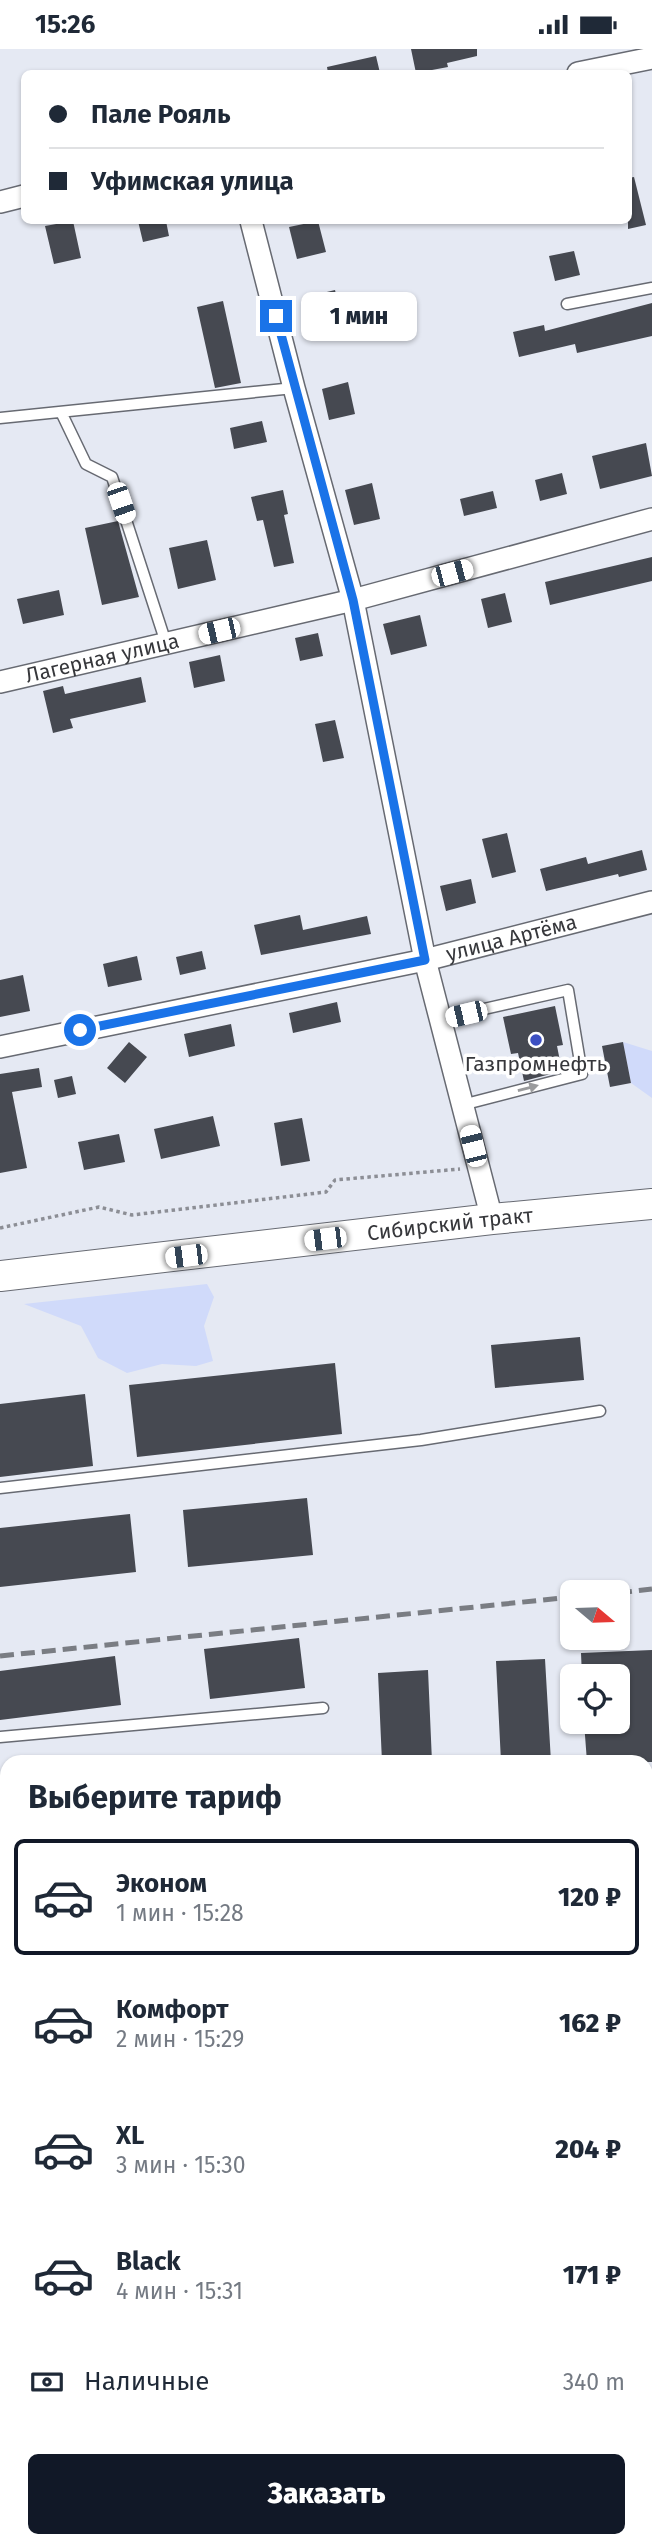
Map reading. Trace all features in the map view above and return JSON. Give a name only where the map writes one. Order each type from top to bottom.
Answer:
[{"type":"main road","name":"Сибирский тракт","points":[[0,1276],[492,1219],[652,1204]]},
{"type":"street","points":[[593,70],[652,58]]},
{"type":"street","points":[[0,202],[21,197]]},
{"type":"street","points":[[252,224],[294,389],[353,600],[425,960],[492,1219]]},
{"type":"street","name":"Лагерная улица","points":[[0,682],[353,600],[652,519]]},
{"type":"street","name":"улица Артёма","points":[[0,1047],[425,960],[652,902]]},
{"type":"lane","points":[[567,304],[652,288]]},
{"type":"lane","points":[[0,418],[294,389]]},
{"type":"lane","points":[[61,412],[86,464],[113,477],[166,643]]},
{"type":"lane","points":[[440,1019],[568,990],[582,1074],[462,1105]]},
{"type":"lane","points":[[0,1488],[421,1440],[600,1411]]},
{"type":"lane","points":[[0,1737],[323,1708]]},
{"type":"path","points":[[0,1228],[99,1207],[132,1215],[326,1192],[335,1180],[478,1167]]},
{"type":"shaded area","points":[[623,1042],[652,1051],[652,1098],[631,1083]]},
{"type":"shaded area","points":[[207,1284],[214,1297],[204,1326],[213,1361],[196,1366],[162,1364],[127,1373],[98,1358],[81,1326],[24,1304]]},
{"type":"building","points":[[411,49],[477,49],[477,56],[447,63],[448,67],[415,70]]},
{"type":"building","points":[[376,56],[379,70],[328,70],[327,67]]},
{"type":"building","points":[[632,177],[646,225],[628,229],[628,224],[632,224]]},
{"type":"building","points":[[74,224],[81,258],[54,264],[45,226]]},
{"type":"building","points":[[139,224],[167,224],[169,236],[143,242]]},
{"type":"building","points":[[319,224],[326,252],[297,259],[289,227]]},
{"type":"building","points":[[574,251],[580,275],[555,281],[549,256]]},
{"type":"building","points":[[335,290],[343,324],[310,333],[302,298]]},
{"type":"building","points":[[223,301],[241,383],[215,388],[197,307]]},
{"type":"building","points":[[652,303],[652,336],[577,353],[575,344],[519,357],[513,332],[544,325],[545,331]]},
{"type":"building","points":[[348,382],[355,414],[329,420],[322,389]]},
{"type":"building","points":[[262,421],[267,442],[234,449],[230,428]]},
{"type":"building","points":[[646,443],[652,476],[600,489],[592,456]]},
{"type":"building","points":[[562,473],[567,494],[540,501],[535,480]]},
{"type":"building","points":[[372,483],[380,519],[354,525],[345,490]]},
{"type":"building","points":[[283,490],[288,514],[284,515],[294,563],[274,567],[263,520],[257,521],[251,497]]},
{"type":"building","points":[[493,491],[497,508],[464,516],[460,499]]},
{"type":"building","points":[[118,521],[139,597],[102,605],[85,528]]},
{"type":"building","points":[[207,540],[216,580],[178,589],[169,548]]},
{"type":"building","points":[[652,557],[652,581],[550,605],[545,582]]},
{"type":"building","points":[[59,590],[64,615],[23,624],[17,599]]},
{"type":"building","points":[[505,593],[512,622],[488,628],[481,599]]},
{"type":"building","points":[[420,615],[427,646],[391,655],[383,624]]},
{"type":"building","points":[[318,633],[323,656],[300,661],[295,638]]},
{"type":"building","points":[[220,655],[225,681],[194,688],[189,662]]},
{"type":"building","points":[[141,677],[146,702],[70,719],[73,728],[53,733],[43,691],[63,686],[65,694]]},
{"type":"building","points":[[335,720],[344,758],[323,762],[315,724]]},
{"type":"building","points":[[507,833],[516,872],[492,878],[482,839]]},
{"type":"building","points":[[642,850],[647,870],[546,891],[540,869],[586,857],[588,864]]},
{"type":"building","points":[[471,879],[476,903],[446,911],[440,886]]},
{"type":"building","points":[[300,915],[303,930],[367,916],[371,934],[261,955],[254,925]]},
{"type":"building","points":[[202,951],[206,969],[180,975],[176,957]]},
{"type":"building","points":[[137,956],[142,980],[108,987],[103,964]]},
{"type":"building","points":[[23,975],[30,1011],[0,1017],[0,980]]},
{"type":"building","points":[[337,1002],[341,1022],[293,1033],[289,1013]]},
{"type":"building","points":[[555,1006],[563,1045],[557,1046],[562,1071],[524,1081],[518,1053],[511,1054],[503,1017]]},
{"type":"building","points":[[231,1024],[235,1046],[189,1057],[184,1034]]},
{"type":"building","points":[[129,1042],[147,1057],[125,1083],[107,1068]]},
{"type":"building","points":[[623,1042],[631,1083],[610,1087],[602,1046]]},
{"type":"building","points":[[39,1068],[42,1087],[12,1092],[27,1168],[0,1173],[0,1074]]},
{"type":"building","points":[[72,1076],[76,1094],[58,1098],[54,1080]]},
{"type":"building","points":[[213,1116],[220,1146],[161,1159],[154,1129]]},
{"type":"building","points":[[302,1118],[310,1161],[281,1166],[274,1123]]},
{"type":"building","points":[[119,1134],[125,1162],[84,1170],[78,1142]]},
{"type":"building","points":[[580,1337],[584,1380],[495,1388],[491,1345]]},
{"type":"building","points":[[335,1363],[342,1434],[137,1457],[129,1385]]},
{"type":"building","points":[[85,1394],[93,1466],[0,1477],[0,1404]]},
{"type":"building","points":[[307,1498],[313,1555],[188,1567],[183,1510]]},
{"type":"building","points":[[130,1514],[136,1572],[0,1587],[0,1528]]},
{"type":"building","points":[[299,1638],[305,1688],[210,1699],[204,1649]]},
{"type":"building","points":[[652,1650],[652,1755],[586,1755],[585,1734],[630,1734],[630,1664],[581,1664],[581,1653]]},
{"type":"building","points":[[115,1656],[121,1705],[0,1720],[0,1671]]},
{"type":"building","points":[[545,1659],[551,1755],[501,1755],[496,1661]]},
{"type":"building","points":[[428,1670],[432,1755],[382,1755],[378,1673]]},
{"type":"railway","points":[[630,1592],[652,1589]]},
{"type":"railway","points":[[0,1656],[560,1598]]},
{"type":"place","name":"Газпромнефть","points":[[536,1040]]},
{"type":"route","points":[[80,1030],[425,960],[353,600],[276,316]]}]
